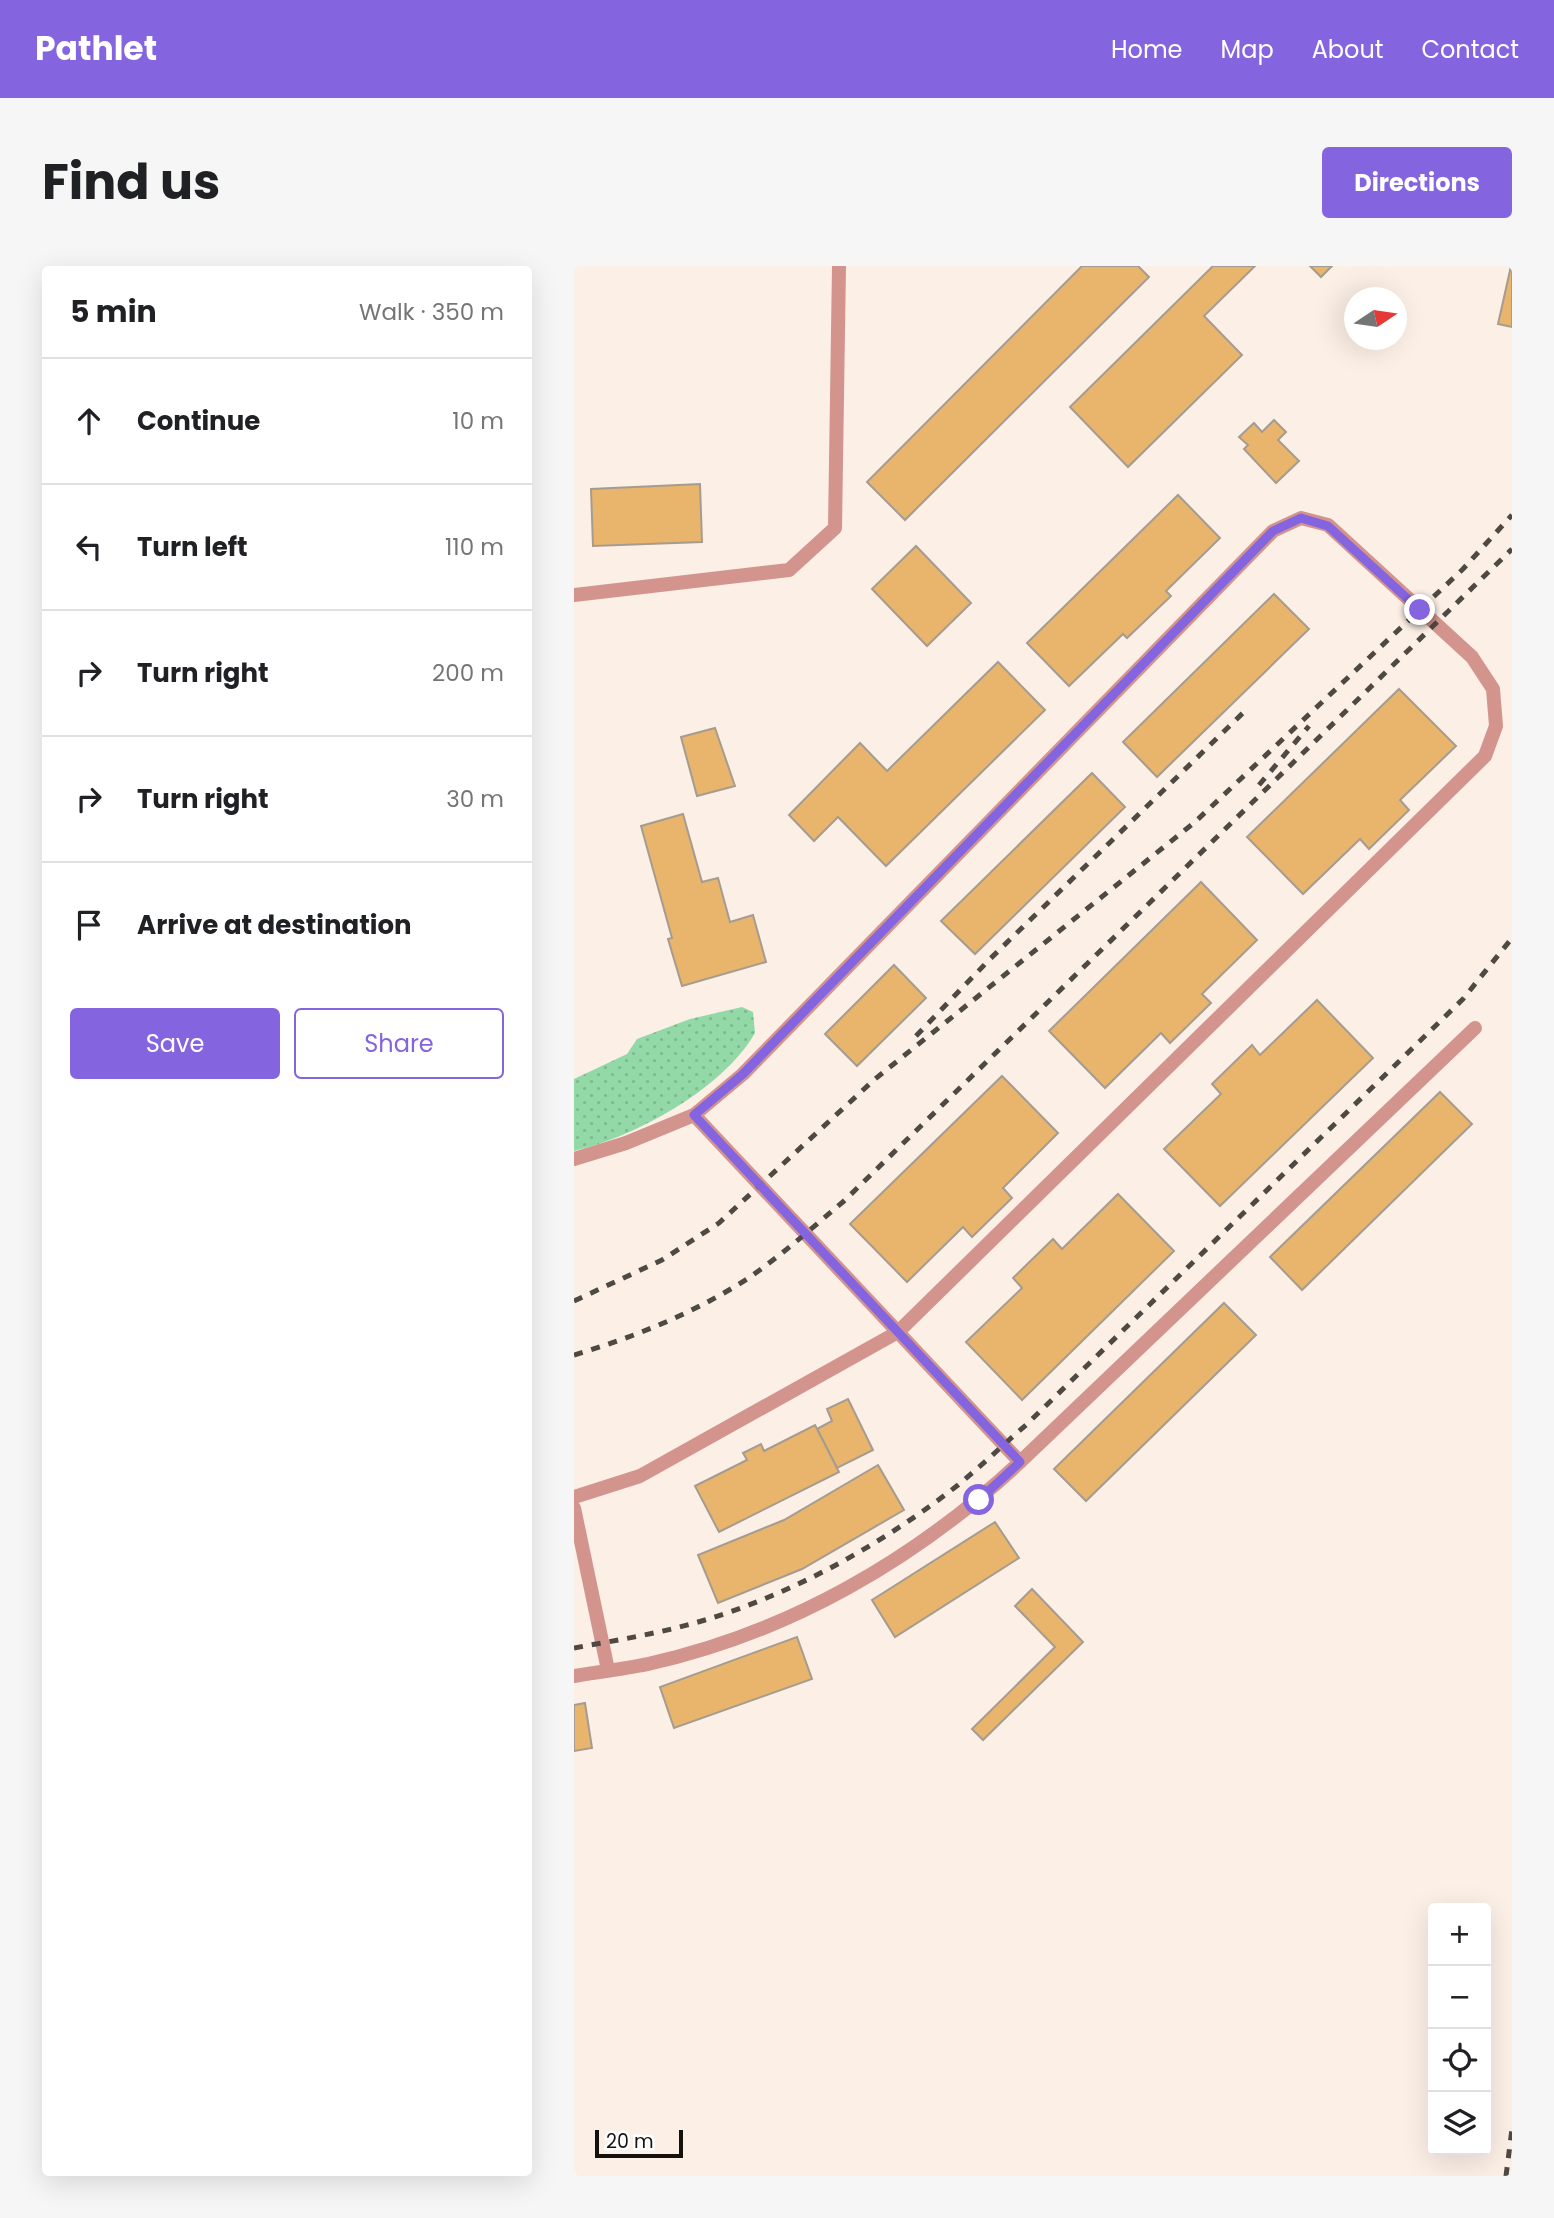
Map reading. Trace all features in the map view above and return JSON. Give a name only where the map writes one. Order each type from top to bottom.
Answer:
[{"type":"lane","points":[[574,595],[789,570],[835,528],[839,266]]},
{"type":"lane","points":[[574,1158],[616,1147],[694,1115],[753,1064],[1273,531],[1301,518],[1328,526],[1472,657],[1493,689],[1496,726],[1485,755],[898,1332],[640,1476],[574,1497]]},
{"type":"lane","points":[[574,1676],[649,1663],[708,1646],[781,1620],[833,1597],[934,1536],[1020,1462],[1475,1028]]},
{"type":"lane","points":[[694,1115],[1020,1462]]},
{"type":"lane","points":[[574,1508],[608,1670]]},
{"type":"green space","points":[[742,1007],[753,1012],[755,1033],[741,1054],[722,1073],[700,1091],[650,1122],[624,1135],[574,1151],[574,1079],[627,1054],[637,1039],[690,1019]]},
{"type":"building","points":[[1082,266],[1138,266],[1149,277],[905,520],[867,482]]},
{"type":"building","points":[[1213,266],[1255,266],[1204,316],[1242,355],[1128,467],[1070,407]]},
{"type":"building","points":[[1310,266],[1332,266],[1321,277]]},
{"type":"building","points":[[1512,266],[1512,327],[1498,324]]},
{"type":"building","points":[[1274,420],[1286,432],[1278,440],[1299,461],[1276,483],[1244,449],[1248,445],[1239,437],[1254,423],[1262,432]]},
{"type":"building","points":[[700,484],[702,542],[593,546],[591,489]]},
{"type":"building","points":[[1178,495],[1220,538],[1166,591],[1171,596],[1127,638],[1123,634],[1069,686],[1027,643]]},
{"type":"building","points":[[916,546],[971,603],[927,646],[872,589]]},
{"type":"building","points":[[1274,594],[1309,629],[1157,777],[1123,742]]},
{"type":"building","points":[[998,662],[1045,710],[886,866],[838,817],[814,841],[789,815],[860,743],[887,771]]},
{"type":"building","points":[[1399,689],[1456,746],[1400,800],[1409,810],[1369,849],[1360,839],[1303,894],[1247,837]]},
{"type":"building","points":[[715,728],[735,786],[697,796],[681,737]]},
{"type":"building","points":[[1092,773],[1125,807],[975,954],[941,921]]},
{"type":"building","points":[[683,814],[702,882],[718,878],[730,922],[753,915],[766,962],[682,986],[668,939],[672,938],[641,826]]},
{"type":"building","points":[[1201,882],[1257,940],[1202,994],[1211,1003],[1170,1043],[1161,1033],[1105,1088],[1049,1031]]},
{"type":"building","points":[[894,965],[926,998],[857,1066],[825,1034]]},
{"type":"building","points":[[1317,1000],[1373,1058],[1220,1206],[1164,1149],[1221,1094],[1212,1084],[1252,1045],[1260,1055]]},
{"type":"building","points":[[1002,1076],[1058,1133],[1003,1188],[1012,1198],[972,1237],[963,1227],[907,1282],[850,1224]]},
{"type":"building","points":[[1440,1092],[1472,1124],[1302,1290],[1270,1257]]},
{"type":"building","points":[[1118,1194],[1174,1251],[1022,1400],[966,1342],[1022,1288],[1013,1278],[1053,1239],[1062,1249]]},
{"type":"building","points":[[1224,1303],[1256,1335],[1086,1501],[1054,1469]]},
{"type":"building","points":[[848,1399],[873,1450],[837,1468],[817,1429],[832,1421],[827,1409]]},
{"type":"building","points":[[815,1425],[839,1472],[719,1532],[695,1486],[747,1460],[743,1453],[761,1444],[764,1451]]},
{"type":"building","points":[[878,1465],[904,1510],[802,1569],[718,1603],[698,1555],[784,1520]]},
{"type":"building","points":[[995,1522],[1019,1558],[895,1637],[872,1600]]},
{"type":"building","points":[[1032,1589],[1083,1642],[983,1740],[972,1729],[1055,1647],[1015,1606]]},
{"type":"building","points":[[797,1637],[812,1679],[674,1728],[660,1687]]},
{"type":"building","points":[[585,1703],[592,1748],[574,1751],[574,1705]]},
{"type":"railway","points":[[574,1301],[662,1260],[719,1223],[875,1079],[1195,822],[1463,569],[1512,515]]},
{"type":"railway","points":[[574,1355],[664,1323],[706,1303],[772,1261],[844,1201],[1512,549]]},
{"type":"railway","points":[[916,1036],[990,959],[1247,709]]},
{"type":"railway","points":[[1259,785],[1309,726]]},
{"type":"railway","points":[[574,1648],[689,1625],[772,1596],[869,1546],[958,1485],[1026,1425],[1463,999],[1512,938]]},
{"type":"railway","points":[[1506,2176],[1512,2129]]},
{"type":"route","points":[[979,1500],[1020,1462],[694,1115],[743,1074],[1273,531],[1301,518],[1328,526],[1420,610]]}]
